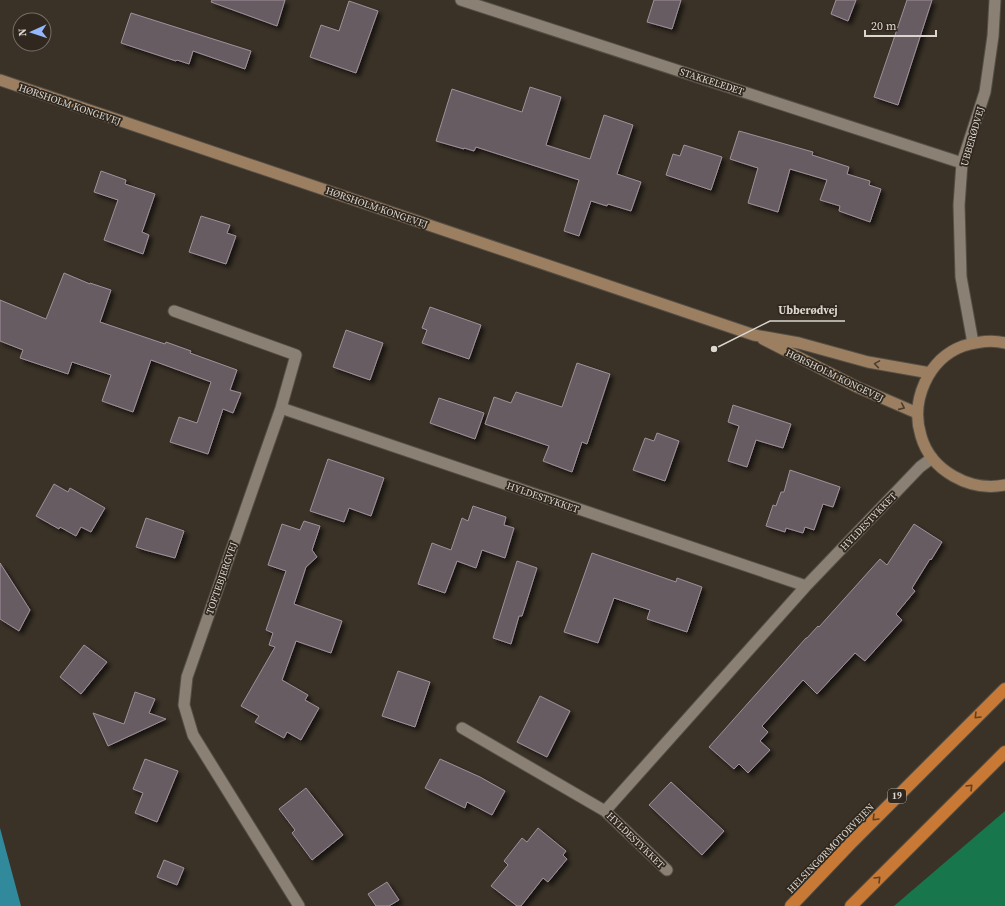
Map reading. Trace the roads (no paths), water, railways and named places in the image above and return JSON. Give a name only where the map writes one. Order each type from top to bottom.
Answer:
[{"type":"highway","name":"HELSINGØRMOTORVEJEN","points":[[791,906],[855,838],[1005,689]]},
{"type":"highway","points":[[851,906],[1005,752]]},
{"type":"main road","name":"HØRSHOLM KONGEVEJ","points":[[0,80],[754,334],[799,343],[868,362],[930,373]]},
{"type":"main road","name":"HØRSHOLM KONGEVEJ","points":[[754,334],[857,387],[917,413]]},
{"type":"main road","points":[[1005,343],[987,341],[973,343],[956,349],[942,359],[930,373],[923,385],[917,413],[921,437],[932,458],[946,472],[963,482],[983,486],[1005,485]]},
{"type":"street","name":"STAKKELEDET","points":[[461,0],[962,163]]},
{"type":"street","name":"UBBERØDVEJ","points":[[973,343],[961,277],[959,204],[962,163],[985,92],[993,36],[994,0]]},
{"type":"street","name":"TOFTEBJERGVEJ","points":[[174,311],[296,355],[281,408],[187,677],[184,705],[193,735],[299,906]]},
{"type":"street","name":"HYLDESTYKKET","points":[[281,408],[806,586]]},
{"type":"street","name":"HYLDESTYKKET","points":[[605,811],[806,586],[920,468],[932,458]]},
{"type":"street","name":"HYLDESTYKKET","points":[[462,728],[605,811],[667,870]]},
{"type":"water","points":[[0,828],[21,906],[0,906]]},
{"type":"place","name":"Ubberødvej","points":[[714,349]]}]
